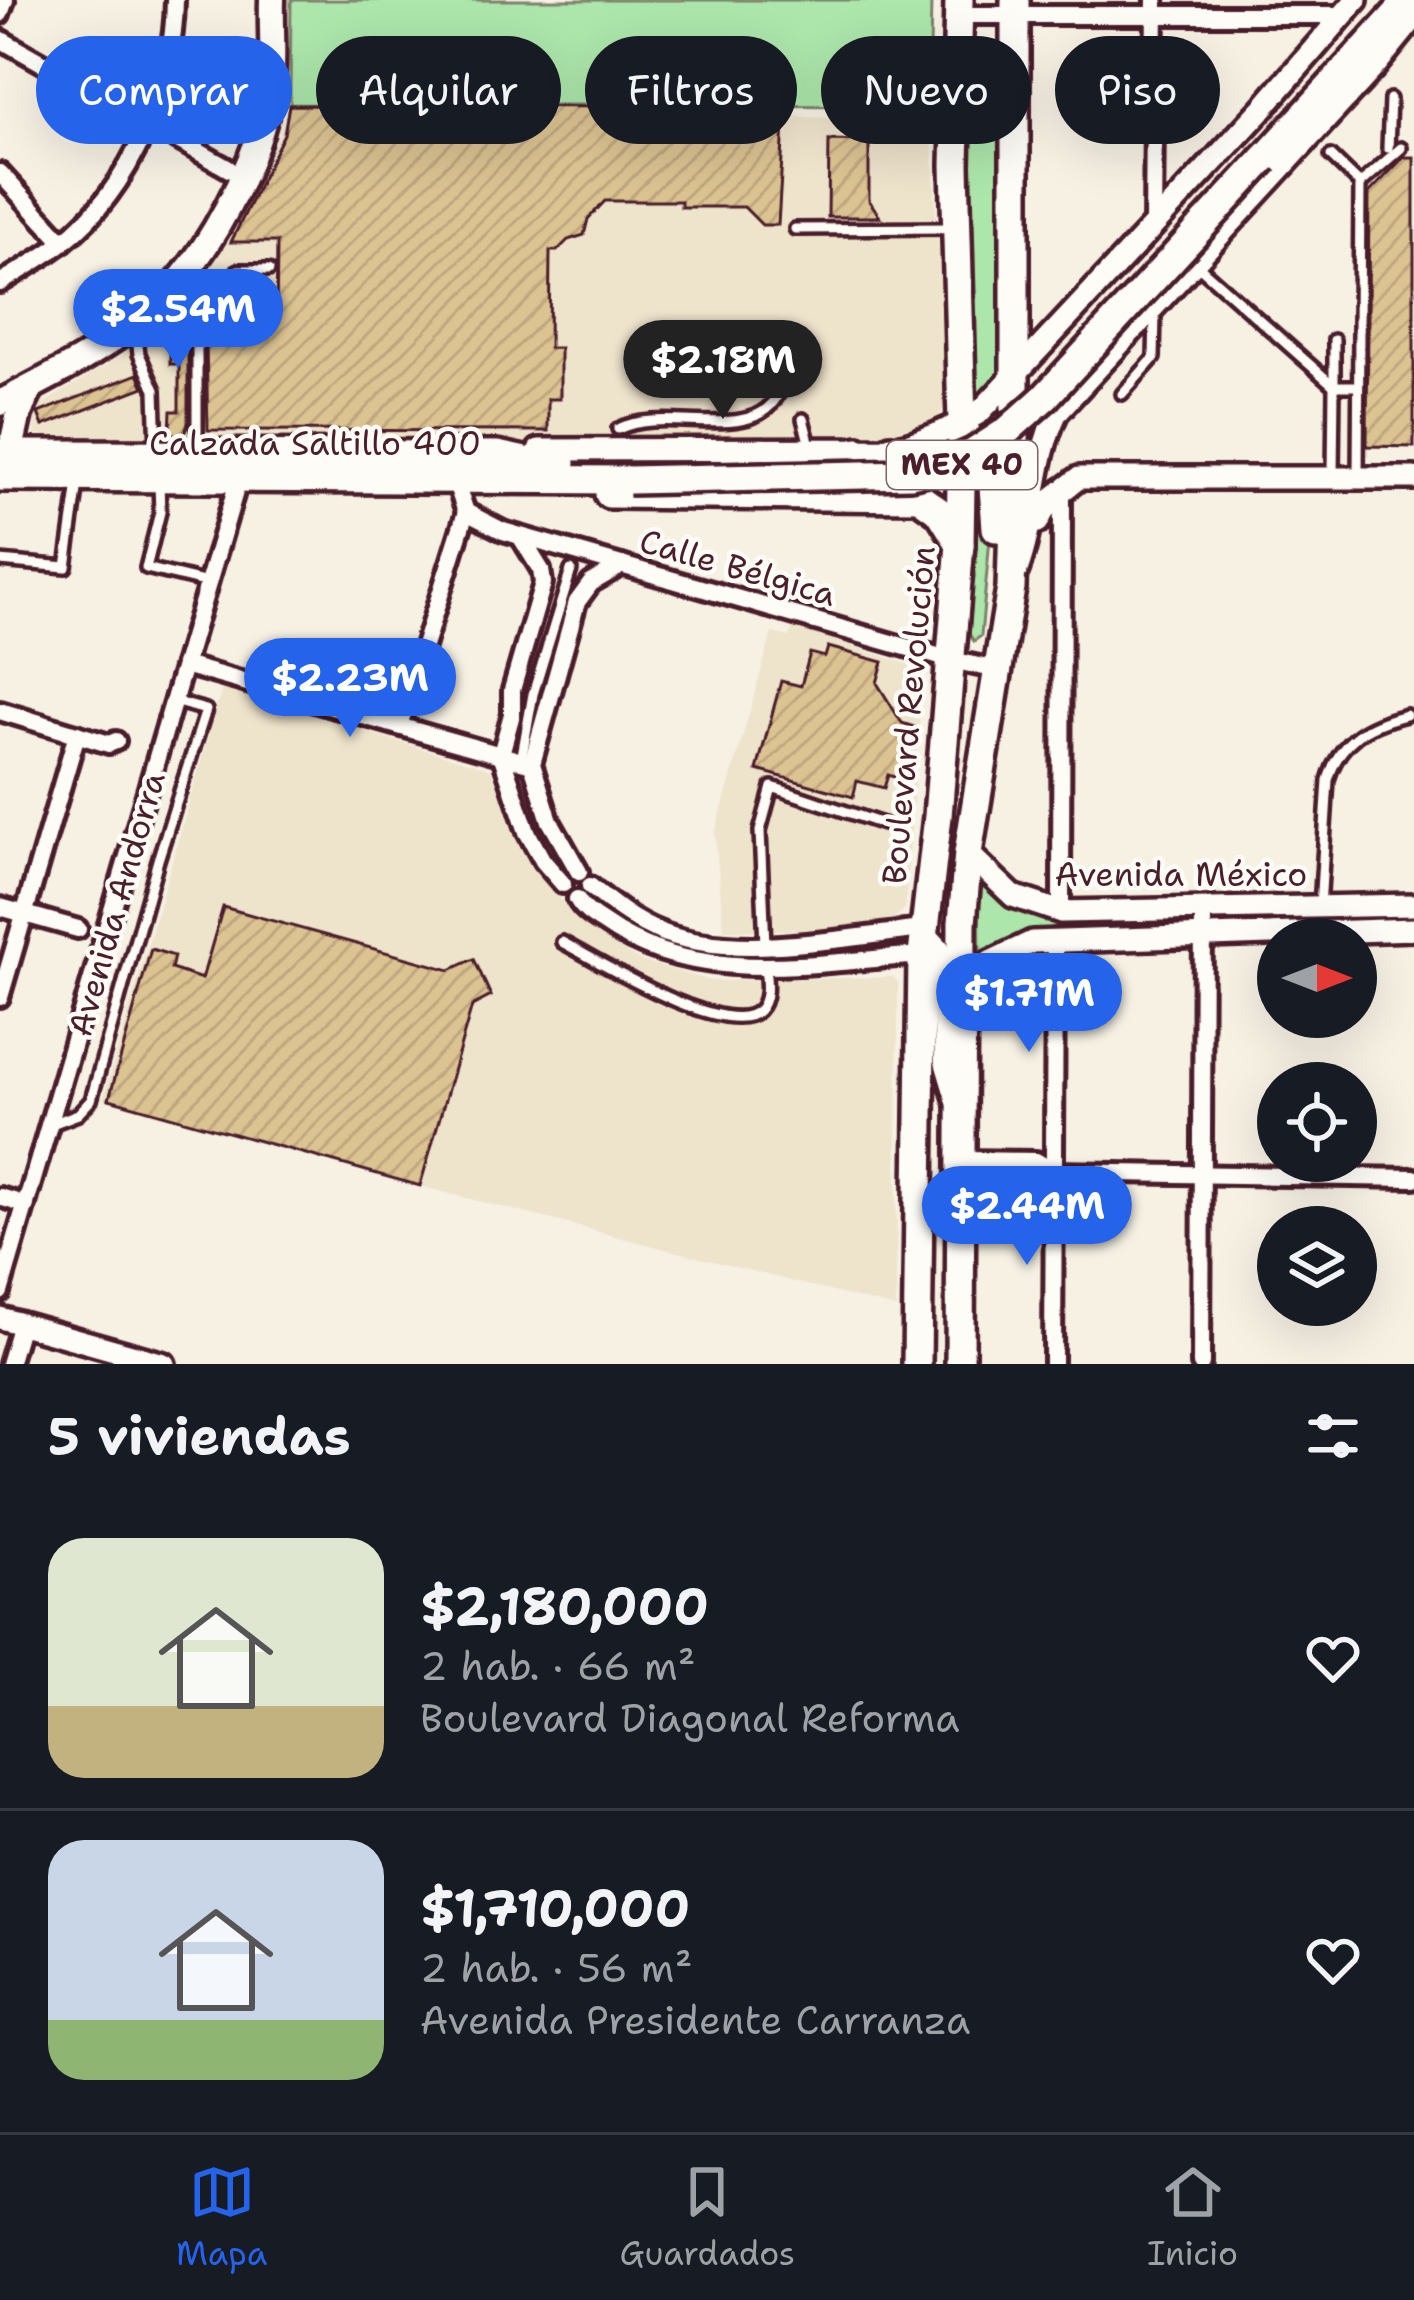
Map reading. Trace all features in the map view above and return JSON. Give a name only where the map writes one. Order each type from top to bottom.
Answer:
[{"type":"main road","points":[[0,403],[86,359],[136,324],[173,291],[203,251],[251,159],[265,118],[271,82],[272,0]]},
{"type":"main road","points":[[1259,153],[1385,0]]},
{"type":"main road","points":[[628,472],[886,461],[939,452],[968,440],[1012,408],[1409,0]]},
{"type":"main road","name":"Boulevard Revolución","points":[[917,1364],[923,942],[960,544],[958,8]]},
{"type":"main road","name":"MEX 40","points":[[960,1364],[960,997],[968,853],[1011,588],[1015,8]]},
{"type":"main road","points":[[3,471],[31,388]]},
{"type":"main road","points":[[962,422],[993,486],[997,508],[994,574],[1004,628]]},
{"type":"main road","points":[[887,497],[900,473],[891,449]]},
{"type":"main road","points":[[854,498],[846,490],[843,474],[858,451]]},
{"type":"main road","name":"Calzada Saltillo 400","points":[[3,471],[79,478],[196,455],[497,455],[628,472]]},
{"type":"main road","name":"Calzada Saltillo 400","points":[[3,471],[158,466],[239,478],[455,481],[553,480],[628,472]]},
{"type":"main road","points":[[553,480],[618,495],[919,497],[929,502],[960,544]]},
{"type":"street","points":[[0,14],[5,0]]},
{"type":"street","points":[[173,36],[175,0]]},
{"type":"street","points":[[1153,226],[1155,7]]},
{"type":"street","points":[[958,8],[1350,7]]},
{"type":"street","points":[[497,455],[532,450],[858,451],[891,449],[933,438],[979,412],[1016,375],[1350,7]]},
{"type":"street","points":[[1029,538],[1049,428],[1057,412],[1414,19]]},
{"type":"street","points":[[0,39],[36,60]]},
{"type":"street","points":[[0,283],[64,242],[87,219],[111,188],[135,144]]},
{"type":"street","points":[[184,144],[229,169]]},
{"type":"street","points":[[0,173],[64,242]]},
{"type":"street","points":[[1063,326],[1056,338],[1056,352],[1075,373],[1088,374]]},
{"type":"street","name":"Avenida Andorra","points":[[0,1292],[239,478]]},
{"type":"street","points":[[1011,588],[1049,501],[1079,478],[1414,478]]},
{"type":"street","points":[[399,726],[466,512],[455,481]]},
{"type":"street","points":[[1061,912],[1062,488]]},
{"type":"street","name":"Calle Bélgica","points":[[466,512],[520,536],[998,670]]},
{"type":"street","points":[[520,536],[542,570],[543,583],[512,690],[512,714],[501,754],[513,800],[543,861],[563,884],[570,873],[582,886],[662,933],[709,943],[923,942],[941,947],[943,1062],[960,1116]]},
{"type":"street","points":[[622,565],[591,583],[577,602],[526,762],[582,886],[581,907],[618,933],[679,959],[765,965],[923,942]]},
{"type":"street","points":[[184,665],[526,762]]},
{"type":"street","points":[[0,711],[109,744],[116,741]]},
{"type":"street","points":[[0,997],[77,734]]},
{"type":"street","name":"Avenida México","points":[[968,853],[1012,896],[1061,912],[1414,905]]},
{"type":"street","points":[[0,907],[78,929]]},
{"type":"street","points":[[1201,1364],[1203,910]]},
{"type":"street","name":"Avenida México","points":[[960,997],[990,962],[1032,942],[1414,929]]},
{"type":"street","points":[[1053,1364],[1055,939]]},
{"type":"street","points":[[765,945],[765,965]]},
{"type":"street","points":[[961,1170],[1036,1180],[1054,1172],[1414,1178]]},
{"type":"street","points":[[0,1197],[26,1205]]},
{"type":"street","points":[[0,1222],[19,1227]]},
{"type":"street","points":[[9,1364],[11,1321],[164,1364]]},
{"type":"lane","points":[[1358,477],[1360,184],[1395,148],[1390,99]]},
{"type":"lane","points":[[1331,156],[1360,184]]},
{"type":"lane","points":[[795,229],[956,227]]},
{"type":"lane","points":[[1194,262],[1334,386],[1358,386]]},
{"type":"lane","points":[[196,455],[197,325],[238,270],[269,270]]},
{"type":"lane","points":[[1122,394],[1154,358],[1155,303]]},
{"type":"lane","points":[[136,324],[139,354],[155,390],[160,512],[146,568],[208,583]]},
{"type":"lane","points":[[1333,477],[1334,340]]},
{"type":"lane","points":[[618,429],[668,419],[749,420],[766,413],[779,398],[783,381]]},
{"type":"lane","points":[[802,419],[813,452]]},
{"type":"lane","points":[[1334,438],[1358,436]]},
{"type":"lane","points":[[0,562],[66,567],[79,478]]},
{"type":"lane","points":[[526,762],[533,694],[571,570]]},
{"type":"lane","name":"Avenida Andorra","points":[[49,1125],[78,1114],[91,1100],[206,710],[173,701]]},
{"type":"lane","points":[[1320,907],[1333,763],[1354,736],[1375,723],[1406,715]]},
{"type":"lane","points":[[765,945],[760,831],[772,787],[883,824]]},
{"type":"lane","points":[[562,941],[670,1000],[734,1017],[750,1016],[760,1009],[766,995],[765,965]]},
{"type":"shaded area","points":[[292,105],[316,106],[316,144],[561,144],[561,111],[585,112],[585,144],[797,144],[797,117],[821,117],[821,144],[932,144],[947,401],[936,422],[913,438],[571,444],[190,442],[35,435],[34,409],[172,319],[227,244],[276,144],[292,144]]},
{"type":"shaded area","points":[[793,627],[923,669],[905,909],[880,930],[724,930],[715,834],[772,633],[789,637]]},
{"type":"shaded area","points":[[222,689],[491,769],[512,827],[548,886],[596,934],[638,960],[711,981],[893,977],[898,982],[896,1308],[103,1099]]},
{"type":"green space","points":[[291,0],[931,0],[930,36],[821,36],[821,106],[797,106],[797,36],[585,36],[585,105],[561,105],[561,36],[316,36],[316,104],[292,104]]},
{"type":"green space","points":[[972,144],[998,144],[1004,373],[975,409]]},
{"type":"green space","points":[[978,483],[992,517],[981,636],[974,641],[968,633]]},
{"type":"green space","points":[[979,880],[1049,915],[1127,923],[1051,930],[980,956]]},
{"type":"building","points":[[292,105],[316,105],[316,144],[561,144],[561,107],[585,107],[585,144],[783,144],[778,225],[762,225],[744,207],[605,201],[588,219],[584,235],[550,251],[549,348],[560,348],[560,399],[548,399],[548,431],[208,430],[206,342],[227,321],[276,321],[277,242],[231,242],[279,144],[292,144]]},
{"type":"building","points":[[829,144],[869,144],[869,200],[880,217],[828,217]]},
{"type":"building","points":[[1404,157],[1414,157],[1414,447],[1367,446],[1369,193]]},
{"type":"building","points":[[172,319],[188,335],[188,423],[183,436],[170,433],[171,411],[179,411],[179,364],[170,364],[170,350],[154,336]]},
{"type":"building","points":[[138,374],[144,387],[43,426],[38,413]]},
{"type":"building","points":[[828,647],[883,662],[877,683],[902,723],[917,728],[903,780],[888,775],[884,788],[857,781],[853,797],[757,770],[781,681],[801,686],[810,653],[825,657]]},
{"type":"building","points":[[223,907],[450,970],[474,959],[491,996],[472,1006],[420,1186],[109,1099],[151,949],[174,956],[171,969],[202,979]]}]
